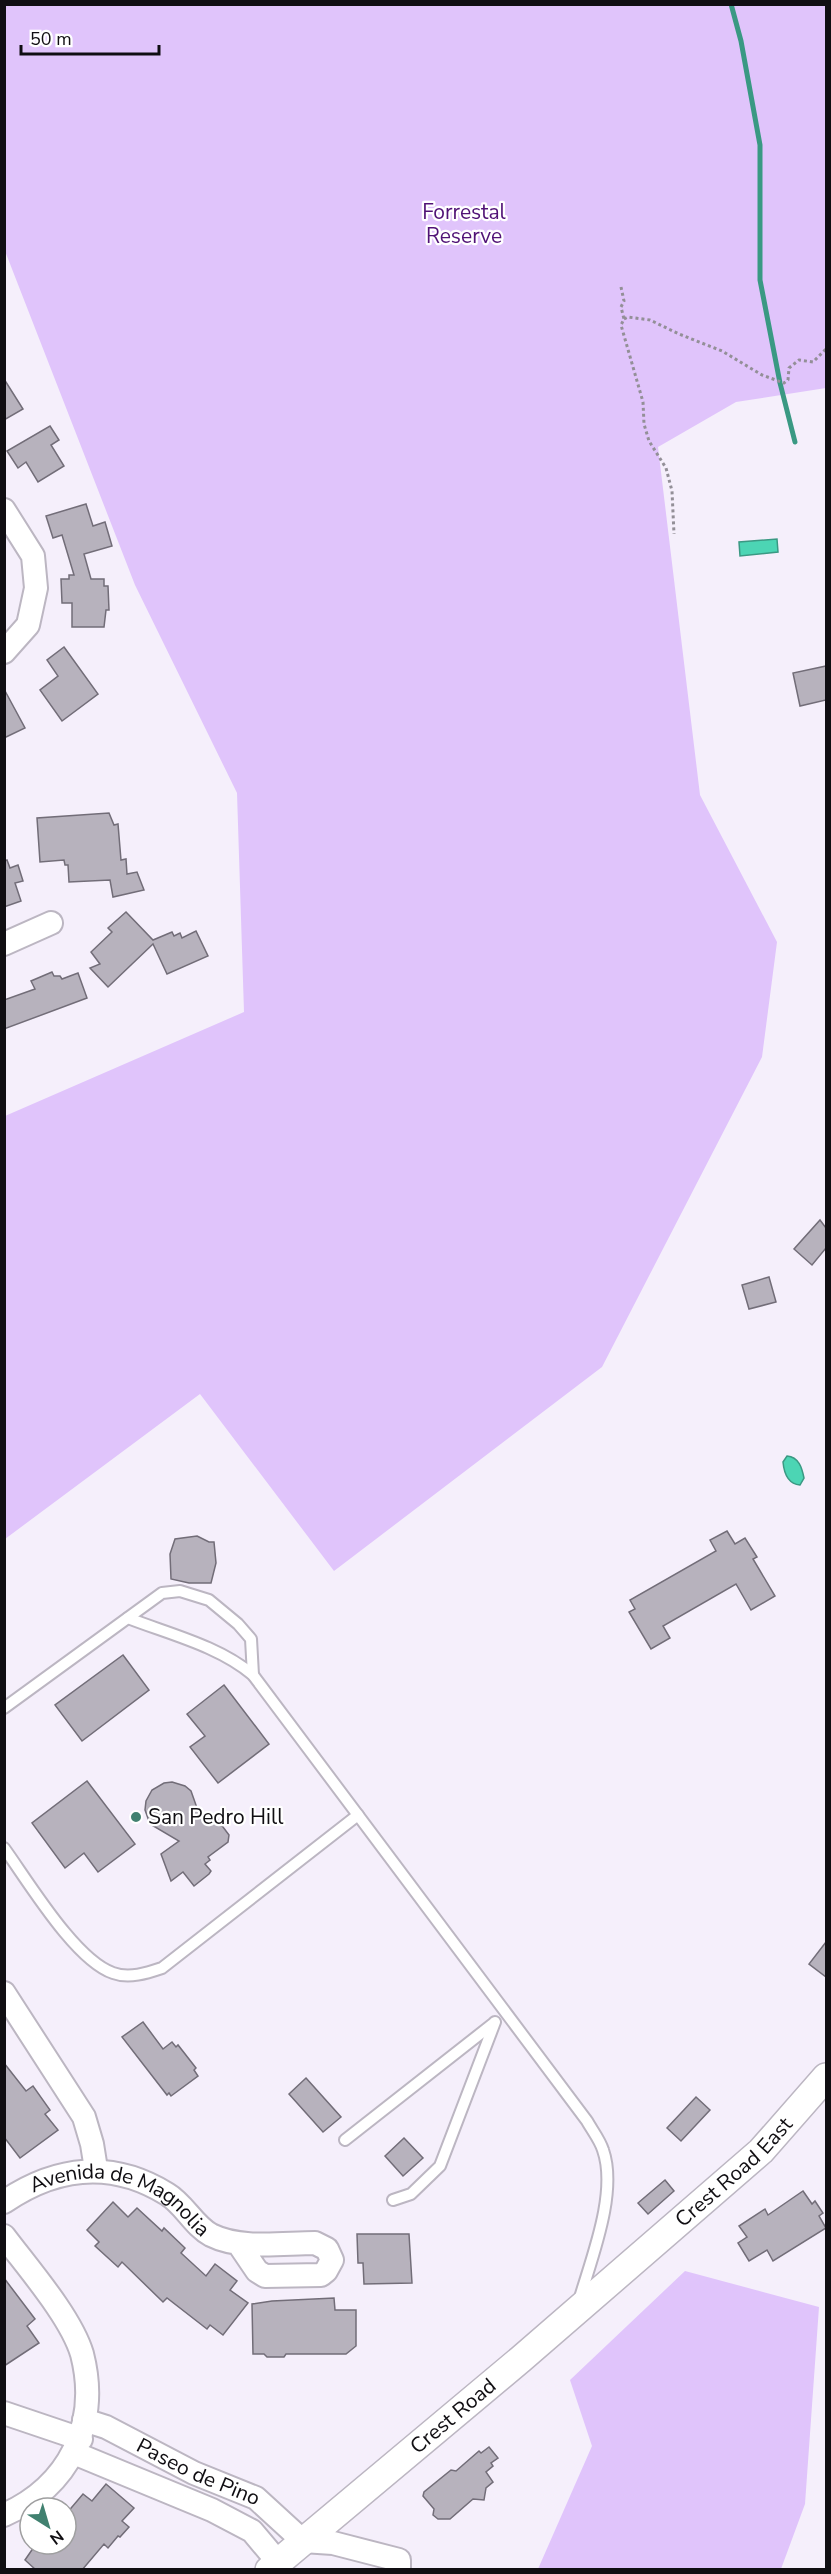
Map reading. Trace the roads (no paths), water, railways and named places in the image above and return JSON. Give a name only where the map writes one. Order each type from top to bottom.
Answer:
[{"type":"street","points":[[4,510],[33,555],[36,588],[28,626],[4,652]]},
{"type":"street","points":[[4,944],[51,923]]},
{"type":"street","points":[[4,1993],[84,2117],[96,2169]]},
{"type":"street","name":"Crest Road East","points":[[635,2259],[761,2151],[826,2076]]},
{"type":"street","name":"Avenida de Magnolia","points":[[4,2202],[21,2190],[51,2178],[96,2169],[132,2177],[169,2195],[210,2234],[238,2243]]},
{"type":"street","points":[[4,2236],[61,2311],[81,2353],[87,2397],[80,2437],[57,2477],[25,2506],[4,2515]]},
{"type":"street","name":"Crest Road","points":[[273,2566],[635,2259]]},
{"type":"street","name":"Paseo de Pino","points":[[4,2413],[80,2437],[252,2530],[273,2566]]},
{"type":"street","name":"Paseo de Pino","points":[[80,2437],[106,2427],[194,2473],[256,2498],[303,2541]]},
{"type":"street","points":[[303,2541],[333,2543],[399,2560],[399,2570]]},
{"type":"lane","points":[[4,1708],[162,1593],[180,1591],[209,1600],[238,1624],[252,1639],[253,1675]]},
{"type":"lane","points":[[128,1618],[213,1651],[239,1663],[253,1675],[587,2121],[603,2149],[607,2180],[604,2209],[576,2310]]},
{"type":"lane","points":[[4,1848],[69,1939],[91,1959],[113,1973],[140,1976],[162,1968],[358,1815]]},
{"type":"lane","points":[[345,2140],[506,2013]]},
{"type":"lane","points":[[393,2200],[411,2194],[440,2166],[495,2022]]},
{"type":"waterway","points":[[731,4],[741,41],[760,145],[760,280],[780,383],[795,442]]},
{"type":"place","name":"San Pedro Hill","points":[[136,1817]]},
{"type":"park label","name":"Forrestal Reserve","points":[[464,224]]}]
